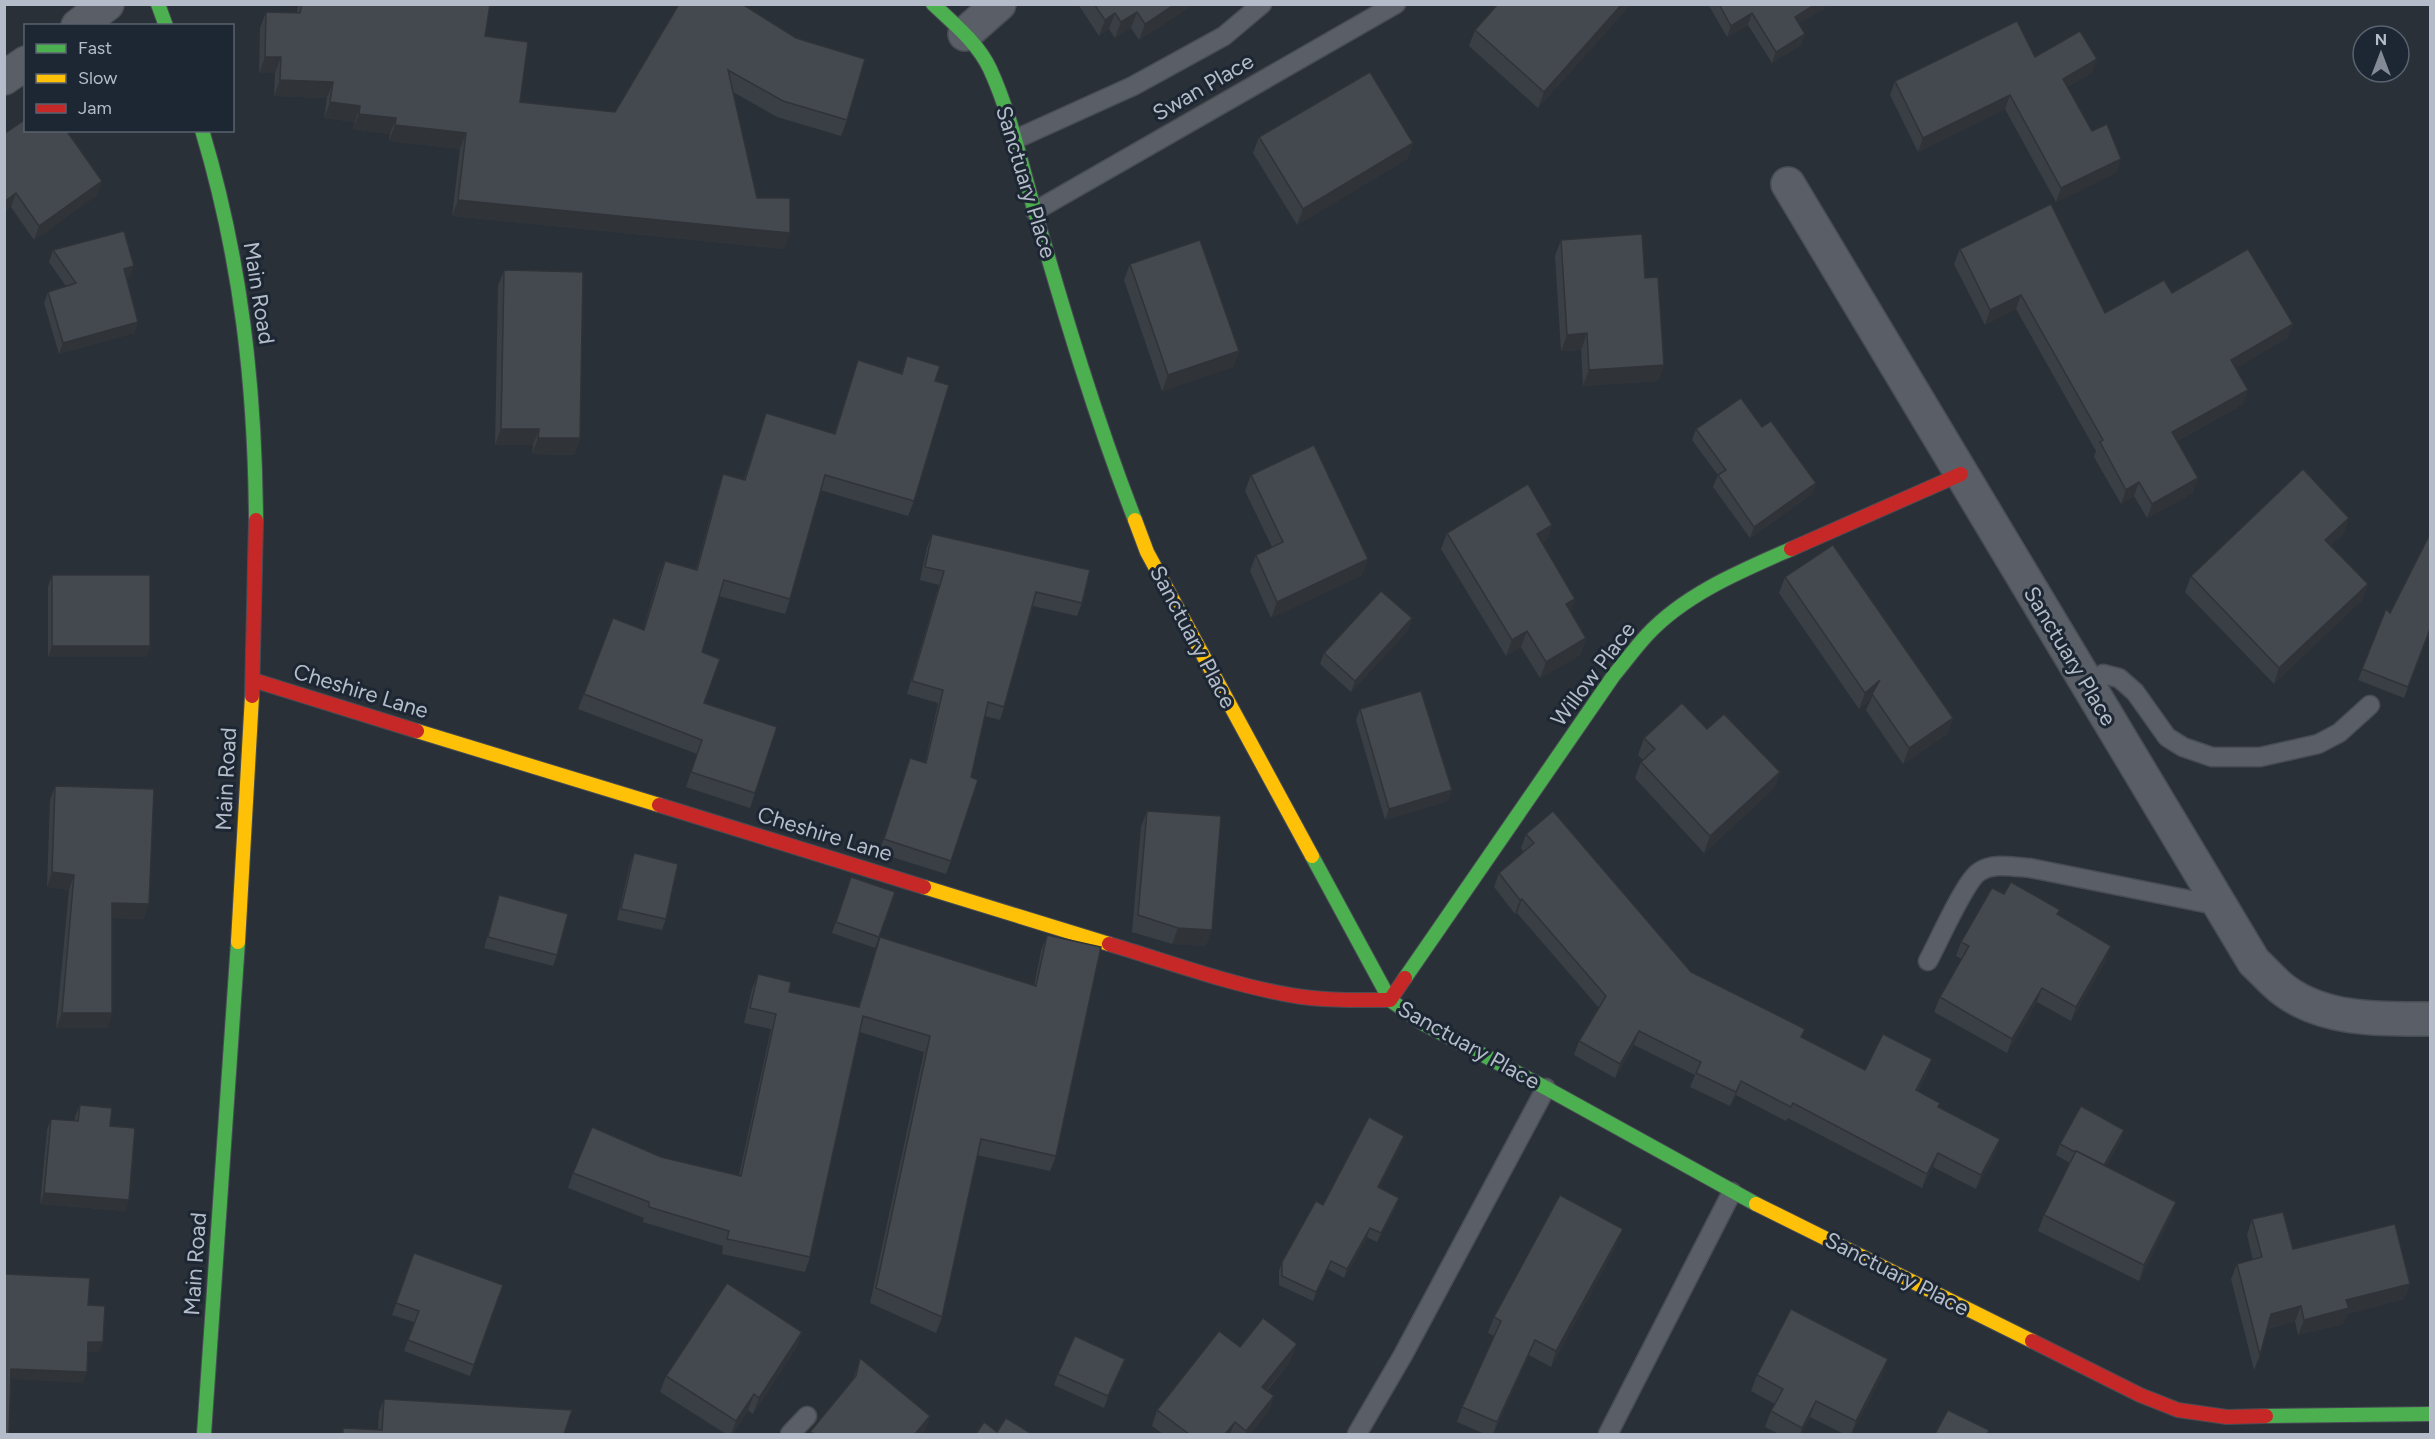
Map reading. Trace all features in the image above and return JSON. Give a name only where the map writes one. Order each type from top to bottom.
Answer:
[{"type":"street","points":[[81,24],[107,4]]},
{"type":"street","points":[[158,4],[165,24]]},
{"type":"street","name":"Sanctuary Place","points":[[933,4],[965,34],[989,67],[1016,139],[1035,212],[1113,462],[1147,552],[1390,1000],[1424,1024],[1546,1088],[1732,1192],[2140,1395],[2178,1410],[2227,1417],[2430,1414]]},
{"type":"street","points":[[965,34],[999,4]]},
{"type":"street","points":[[4,78],[24,64]]},
{"type":"street","name":"Main Road","points":[[203,132],[217,180],[240,288],[250,380],[256,490],[253,680],[234,1024],[204,1434]]},
{"type":"street","name":"Sanctuary Place","points":[[1788,184],[2254,962],[2285,992],[2318,1008],[2364,1019],[2430,1019]]},
{"type":"street","name":"Willow Place","points":[[1390,1000],[1614,675],[1648,634],[1689,600],[1748,568],[1960,474]]},
{"type":"street","name":"Cheshire Lane","points":[[253,680],[1229,981],[1291,995],[1342,1000],[1390,1000]]},
{"type":"lane","points":[[1016,139],[1133,86],[1224,36],[1262,4]]},
{"type":"lane","name":"Swan Place","points":[[1035,212],[1396,4]]},
{"type":"lane","points":[[2086,683],[2103,674],[2119,678],[2136,692],[2167,737],[2183,747],[2212,757],[2260,757],[2318,744],[2339,733],[2370,705]]},
{"type":"lane","points":[[1928,961],[1967,887],[1979,872],[1998,866],[2030,868],[2220,906]]},
{"type":"lane","points":[[1357,1434],[1403,1355],[1546,1088]]},
{"type":"lane","points":[[1608,1434],[1732,1192]]},
{"type":"lane","points":[[790,1434],[807,1416]]},
{"type":"building","points":[[302,4],[490,4],[485,36],[528,42],[520,102],[615,112],[679,4],[742,4],[796,38],[865,59],[847,120],[783,101],[728,70],[757,198],[790,198],[790,233],[458,200],[466,133],[395,125],[396,118],[359,114],[360,106],[330,102],[333,82],[280,80],[281,57],[265,57],[266,12],[300,13]]},
{"type":"building","points":[[1094,4],[1175,4],[1145,24],[1137,12],[1121,22],[1115,13],[1105,20]]},
{"type":"building","points":[[1498,4],[1622,4],[1544,92],[1475,30]]},
{"type":"building","points":[[1719,4],[1816,4],[1795,17],[1805,34],[1776,52],[1752,13],[1731,26]]},
{"type":"building","points":[[2017,21],[2035,57],[2080,31],[2097,59],[2063,79],[2092,131],[2107,124],[2121,159],[2061,188],[2010,95],[1923,138],[1895,81]]},
{"type":"building","points":[[1370,72],[1413,143],[1303,209],[1259,137]]},
{"type":"building","points":[[24,120],[24,132],[67,132],[102,181],[39,226],[16,193],[4,202],[4,134]]},
{"type":"building","points":[[2051,204],[2105,313],[2164,280],[2172,293],[2248,249],[2293,324],[2231,360],[2248,390],[2172,432],[2198,478],[2152,504],[2139,482],[2126,490],[2100,442],[2103,440],[2021,295],[1990,310],[1960,249]]},
{"type":"building","points":[[124,231],[134,266],[124,269],[138,322],[63,343],[48,292],[76,283],[53,250]]},
{"type":"building","points":[[1642,234],[1645,278],[1658,277],[1664,365],[1589,370],[1587,333],[1567,335],[1561,240]]},
{"type":"building","points":[[1200,240],[1239,351],[1168,375],[1130,264]]},
{"type":"building","points":[[504,270],[583,272],[580,438],[538,438],[539,429],[501,429]]},
{"type":"building","points":[[907,356],[940,366],[935,381],[949,385],[914,501],[825,475],[790,599],[724,580],[702,652],[720,659],[704,703],[777,727],[755,793],[691,772],[702,740],[584,694],[613,618],[644,630],[665,561],[697,570],[723,474],[745,480],[766,413],[835,434],[858,360],[902,374]]},
{"type":"building","points":[[1741,398],[1762,427],[1771,421],[1816,483],[1754,527],[1718,475],[1726,470],[1696,429]]},
{"type":"building","points":[[1314,445],[1368,559],[1277,602],[1256,555],[1283,542],[1251,475]]},
{"type":"building","points":[[2303,469],[2349,518],[2325,540],[2368,584],[2279,668],[2191,576]]},
{"type":"building","points":[[1528,484],[1552,525],[1537,534],[1575,599],[1566,604],[1586,638],[1546,662],[1527,631],[1512,640],[1447,533]]},
{"type":"building","points":[[932,534],[1090,570],[1082,603],[1036,592],[1004,707],[988,702],[971,777],[978,780],[951,861],[884,839],[910,758],[926,763],[943,690],[912,681],[944,571],[925,567]]},
{"type":"building","points":[[2430,534],[2430,629],[2408,687],[2362,669],[2386,609],[2390,613]]},
{"type":"building","points":[[1833,545],[1953,718],[1909,748],[1872,694],[1880,680],[1865,693],[1785,577]]},
{"type":"building","points":[[52,575],[150,575],[150,646],[52,646]]},
{"type":"building","points":[[1381,591],[1412,618],[1355,681],[1324,653]]},
{"type":"building","points":[[1421,691],[1452,790],[1389,809],[1360,709]]},
{"type":"building","points":[[1682,703],[1707,729],[1724,714],[1780,772],[1710,836],[1641,762],[1655,749],[1644,738]]},
{"type":"building","points":[[55,786],[154,789],[149,904],[112,903],[112,1013],[62,1013],[74,875],[52,872]]},
{"type":"building","points":[[1147,811],[1221,816],[1212,930],[1178,928],[1138,915]]},
{"type":"building","points":[[1553,811],[1691,972],[1805,1029],[1801,1037],[1865,1070],[1883,1034],[1932,1059],[1916,1090],[1940,1103],[1938,1107],[2000,1139],[1981,1175],[1938,1153],[1927,1174],[1793,1103],[1791,1107],[1741,1081],[1736,1092],[1696,1073],[1701,1062],[1639,1031],[1620,1064],[1579,1041],[1606,996],[1522,899],[1520,900],[1499,873],[1534,843],[1526,834]]},
{"type":"building","points":[[634,853],[678,864],[666,919],[621,909]]},
{"type":"building","points":[[851,877],[895,892],[879,937],[836,922]]},
{"type":"building","points":[[2011,882],[2060,910],[2057,914],[2111,946],[2076,1007],[2042,988],[2012,1039],[1940,997],[1969,946],[1961,942],[1992,888],[2004,894]]},
{"type":"building","points":[[499,895],[568,914],[557,955],[488,937]]},
{"type":"building","points":[[1047,935],[1101,947],[1056,1156],[981,1139],[942,1317],[876,1288],[930,1036],[863,1016],[810,1257],[727,1239],[729,1231],[649,1207],[649,1202],[573,1173],[592,1127],[661,1157],[741,1176],[776,1014],[750,1008],[758,974],[791,982],[789,992],[859,1007],[880,937],[1036,986]]},
{"type":"building","points":[[80,1105],[112,1108],[110,1126],[135,1128],[129,1200],[44,1193],[51,1119],[78,1121]]},
{"type":"building","points":[[2081,1106],[2124,1130],[2104,1165],[2060,1144]]},
{"type":"building","points":[[1369,1117],[1404,1136],[1378,1187],[1399,1198],[1381,1233],[1370,1228],[1347,1269],[1331,1261],[1316,1292],[1282,1276],[1282,1262],[1316,1201],[1323,1205]]},
{"type":"building","points":[[2076,1151],[2176,1202],[2144,1265],[2044,1215]]},
{"type":"building","points":[[1560,1195],[1623,1229],[1556,1351],[1535,1340],[1497,1422],[1462,1407],[1501,1321],[1494,1317]]},
{"type":"building","points":[[2283,1212],[2293,1249],[2395,1224],[2410,1284],[2346,1300],[2349,1308],[2304,1320],[2301,1306],[2271,1314],[2260,1355],[2237,1264],[2262,1257],[2252,1219]]},
{"type":"building","points":[[414,1253],[503,1285],[474,1365],[408,1340],[419,1311],[396,1303]]},
{"type":"building","points":[[4,1274],[90,1278],[88,1305],[105,1306],[103,1342],[88,1342],[87,1372],[11,1369],[9,1434],[4,1434]]},
{"type":"building","points":[[727,1283],[802,1332],[759,1398],[754,1394],[736,1421],[666,1376]]},
{"type":"building","points":[[1791,1309],[1888,1359],[1856,1421],[1816,1401],[1802,1428],[1771,1411],[1783,1389],[1757,1375]]},
{"type":"building","points":[[1263,1318],[1297,1344],[1262,1387],[1274,1396],[1246,1431],[1235,1422],[1225,1434],[1189,1434],[1157,1410],[1219,1331],[1240,1347]]},
{"type":"building","points":[[1075,1336],[1125,1359],[1108,1396],[1058,1374]]},
{"type":"building","points":[[860,1358],[930,1416],[915,1434],[810,1434],[856,1376]]},
{"type":"building","points":[[384,1399],[572,1410],[564,1434],[343,1434],[343,1428],[382,1430]]},
{"type":"building","points":[[1948,1410],[1989,1430],[1987,1434],[1935,1434]]},
{"type":"building","points":[[1006,1418],[1032,1434],[976,1434],[984,1422],[997,1432]]},
{"type":"traffic: fast","points":[[158,4],[165,24]]},
{"type":"traffic: fast","points":[[933,4],[979,51],[997,86],[1010,122],[1082,368],[1135,520]]},
{"type":"traffic: fast","points":[[203,132],[227,227],[243,323],[253,420],[256,520]]},
{"type":"traffic: fast","points":[[1405,978],[1614,675],[1647,635],[1678,607],[1714,585],[1791,549]]},
{"type":"traffic: fast","points":[[1312,856],[1390,1000],[1424,1024],[1546,1088],[1756,1204]]},
{"type":"traffic: fast","points":[[204,1434],[238,942]]},
{"type":"traffic: fast","points":[[2266,1416],[2430,1414]]},
{"type":"traffic: slow","points":[[1135,520],[1147,552],[1312,856]]},
{"type":"traffic: slow","points":[[238,942],[252,696]]},
{"type":"traffic: slow","points":[[417,731],[659,805]]},
{"type":"traffic: slow","points":[[924,887],[1109,944]]},
{"type":"traffic: slow","points":[[1756,1204],[2032,1341]]},
{"type":"traffic: jam","points":[[1791,549],[1961,474]]},
{"type":"traffic: jam","points":[[252,696],[256,520]]},
{"type":"traffic: jam","points":[[253,680],[417,731]]},
{"type":"traffic: jam","points":[[659,805],[924,887]]},
{"type":"traffic: jam","points":[[1109,944],[1221,979],[1302,997],[1390,1000],[1405,978]]},
{"type":"traffic: jam","points":[[2032,1341],[2140,1395],[2178,1410],[2227,1417],[2266,1416]]}]
